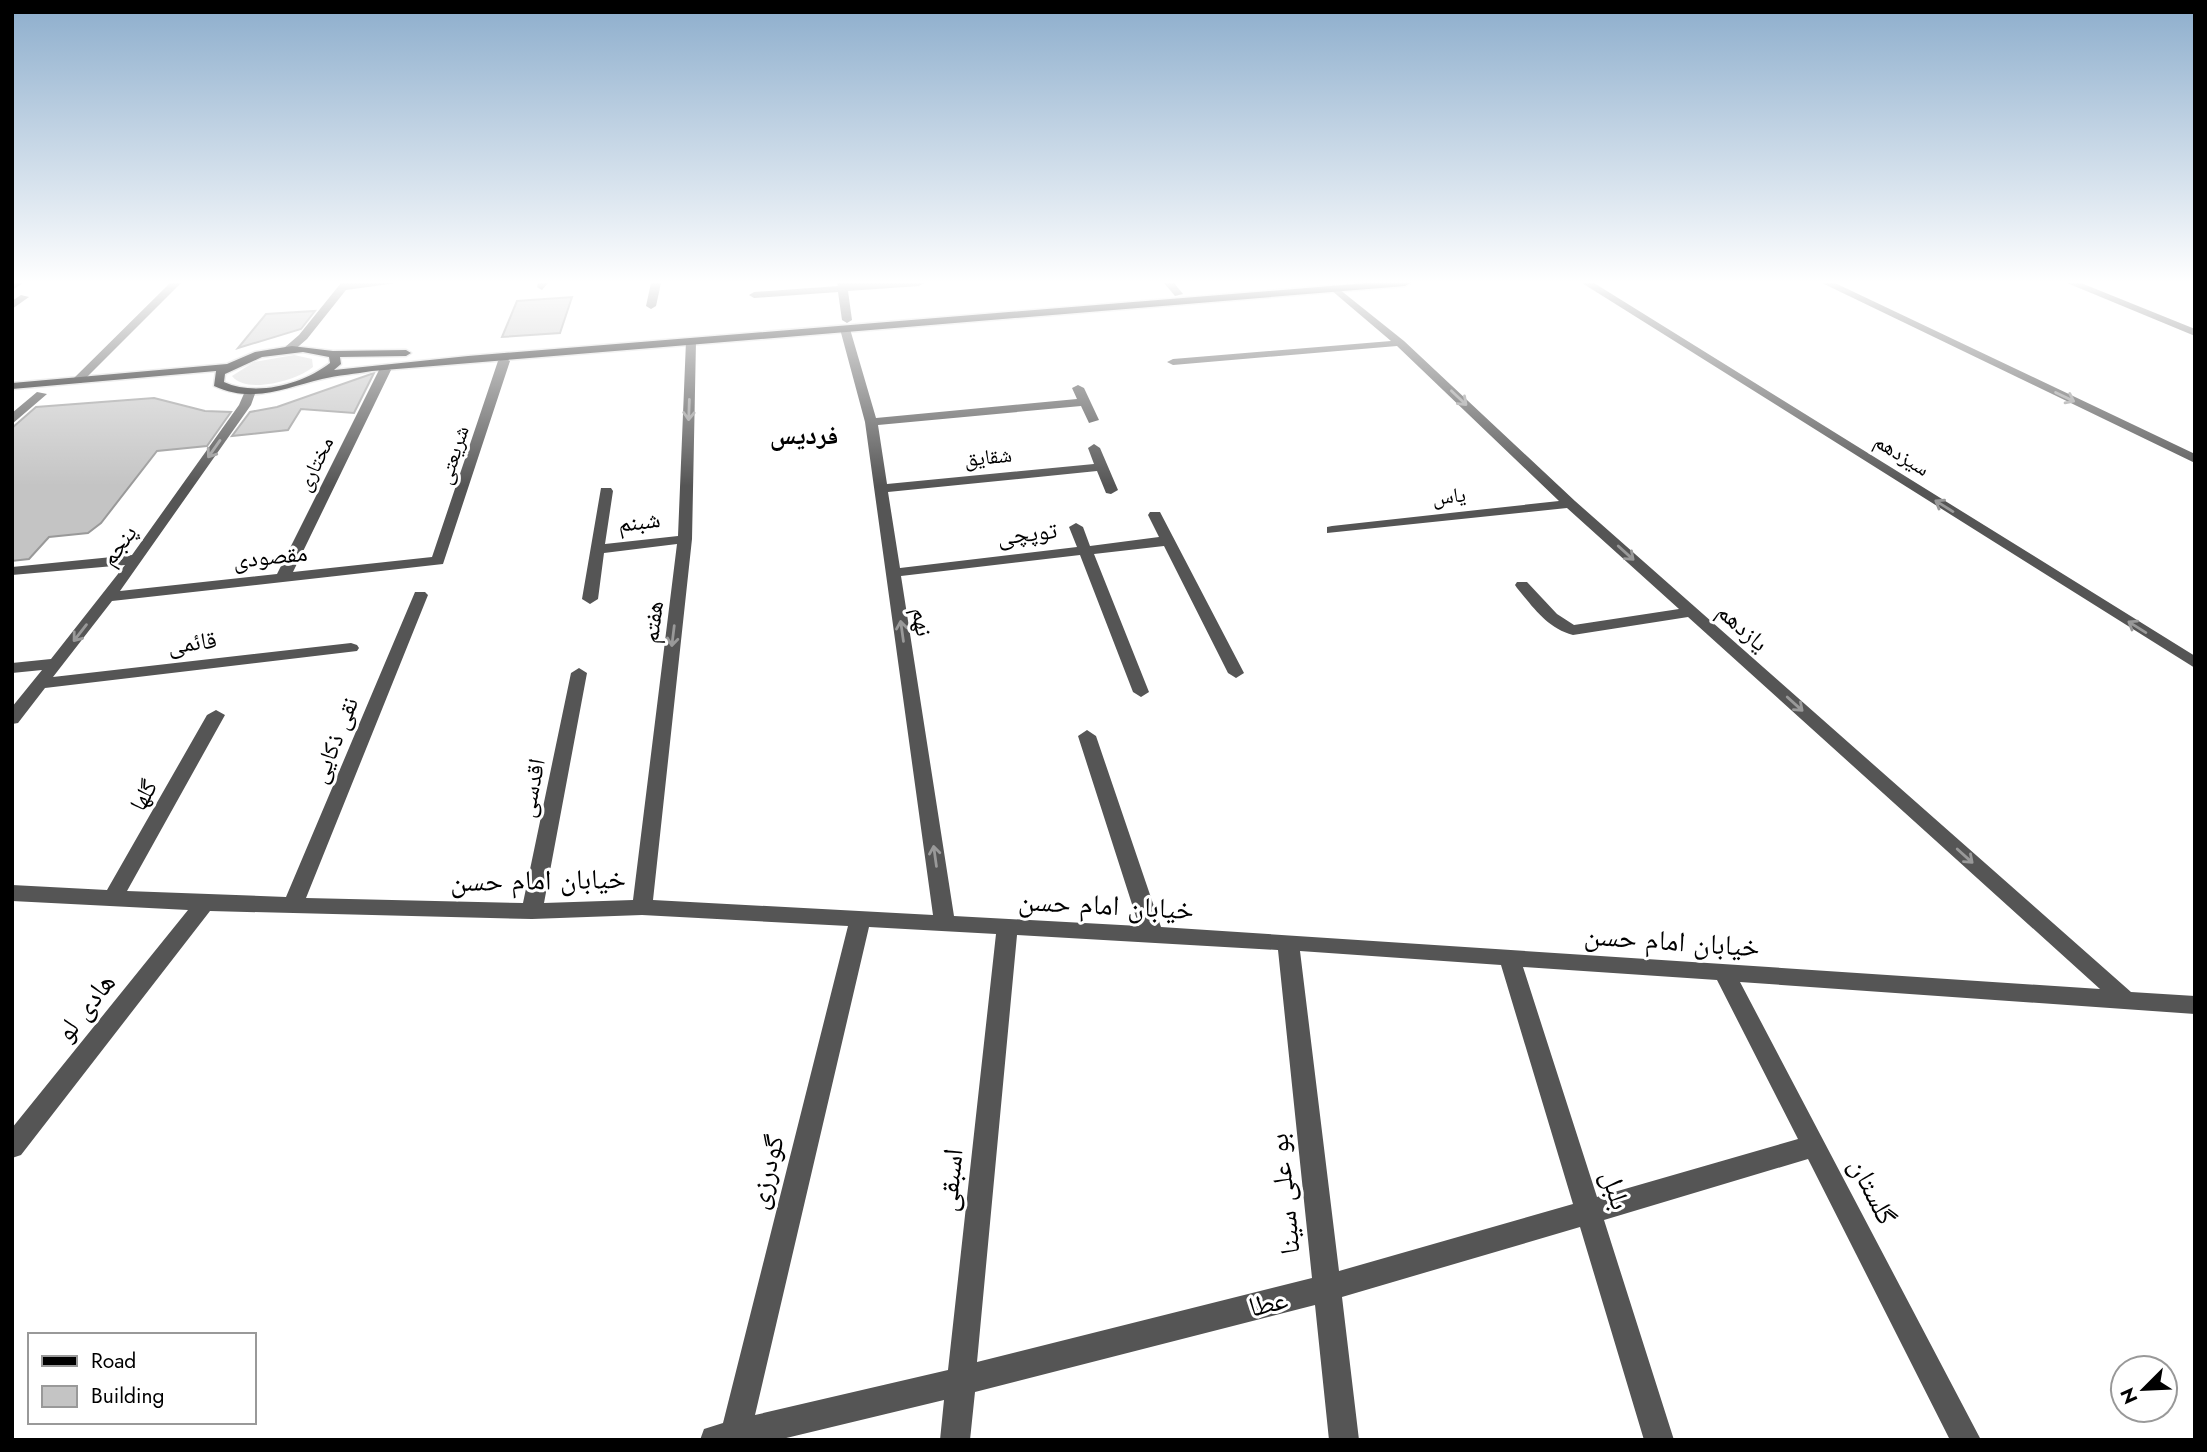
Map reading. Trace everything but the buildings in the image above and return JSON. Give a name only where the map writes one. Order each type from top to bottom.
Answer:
[{"type":"main road","points":[[12,386],[227,367],[254,356],[279,351]]},
{"type":"main road","points":[[321,351],[333,354],[449,351]]},
{"type":"main road","points":[[12,396],[194,381],[250,391],[287,387],[319,376],[372,368],[576,351]]},
{"type":"main road","points":[[319,376],[335,364],[337,359],[333,354]]},
{"type":"main road","points":[[218,384],[216,379],[227,367]]},
{"type":"street","points":[[77,381],[108,351]]},
{"type":"street","name":"هفتم","points":[[642,907],[685,539],[691,351]]},
{"type":"street","name":"نهم","points":[[853,351],[871,422],[946,924]]},
{"type":"street","points":[[1173,362],[1307,351]]},
{"type":"street","name":"یازدهم","points":[[1408,351],[1570,503],[2123,997]]},
{"type":"street","name":"سیزدهم","points":[[1695,351],[2195,663]]},
{"type":"street","points":[[1968,351],[2195,459]]},
{"type":"street","name":"شریعتی","points":[[438,561],[504,360]]},
{"type":"street","name":"مختاری","points":[[283,577],[385,370]]},
{"type":"street","points":[[1077,388],[1093,420]]},
{"type":"street","name":"پنجم","points":[[12,719],[137,559],[245,405],[250,391]]},
{"type":"street","points":[[12,420],[41,394]]},
{"type":"street","points":[[871,422],[1086,402]]},
{"type":"street","points":[[1094,448],[1111,490]]},
{"type":"street","name":"شقایق","points":[[879,489],[1101,467]]},
{"type":"street","name":"شبنم","points":[[590,599],[607,491]]},
{"type":"street","name":"یاس","points":[[1332,530],[1570,503]]},
{"type":"street","points":[[1155,515],[1236,673]]},
{"type":"street","points":[[1076,527],[1141,692]]},
{"type":"street","name":"شبنم","points":[[598,549],[685,539]]},
{"type":"street","name":"توپچی","points":[[893,573],[1166,541]]},
{"type":"street","points":[[12,571],[137,559]]},
{"type":"street","name":"مقصودی","points":[[107,597],[438,561]]},
{"type":"street","points":[[1522,585],[1561,627],[1573,630],[1692,612]]},
{"type":"street","name":"نقی ذکایی","points":[[293,905],[420,595]]},
{"type":"street","name":"قائمی","points":[[39,684],[351,648]]},
{"type":"street","points":[[12,668],[56,663]]},
{"type":"street","name":"اقدسی","points":[[532,912],[579,673]]},
{"type":"street","name":"گلها","points":[[113,898],[216,715]]},
{"type":"street","points":[[1087,736],[1153,936]]},
{"type":"street","name":"خیابان امام حسن","points":[[12,893],[205,903],[532,912],[642,907],[1288,942],[2195,1004]]},
{"type":"street","name":"هادی لو","points":[[12,1147],[205,903]]},
{"type":"street","name":"گودرزی","points":[[728,1438],[860,919]]},
{"type":"street","name":"اسبقی","points":[[955,1440],[1007,928]]},
{"type":"street","name":"بو علی سینا","points":[[1288,942],[1344,1440]]},
{"type":"street","name":"بلبل","points":[[1510,959],[1590,1211],[1658,1440]]},
{"type":"street","name":"گلستان","points":[[1724,972],[1966,1440]]},
{"type":"street","name":"عطا","points":[[728,1438],[1327,1288],[1815,1146]]},
{"type":"shaded area","points":[[294,355],[312,359],[313,367],[296,377],[272,384],[248,384],[239,382],[232,376],[254,362]]},
{"type":"district","name":"فردیس","points":[[804,435]]}]
